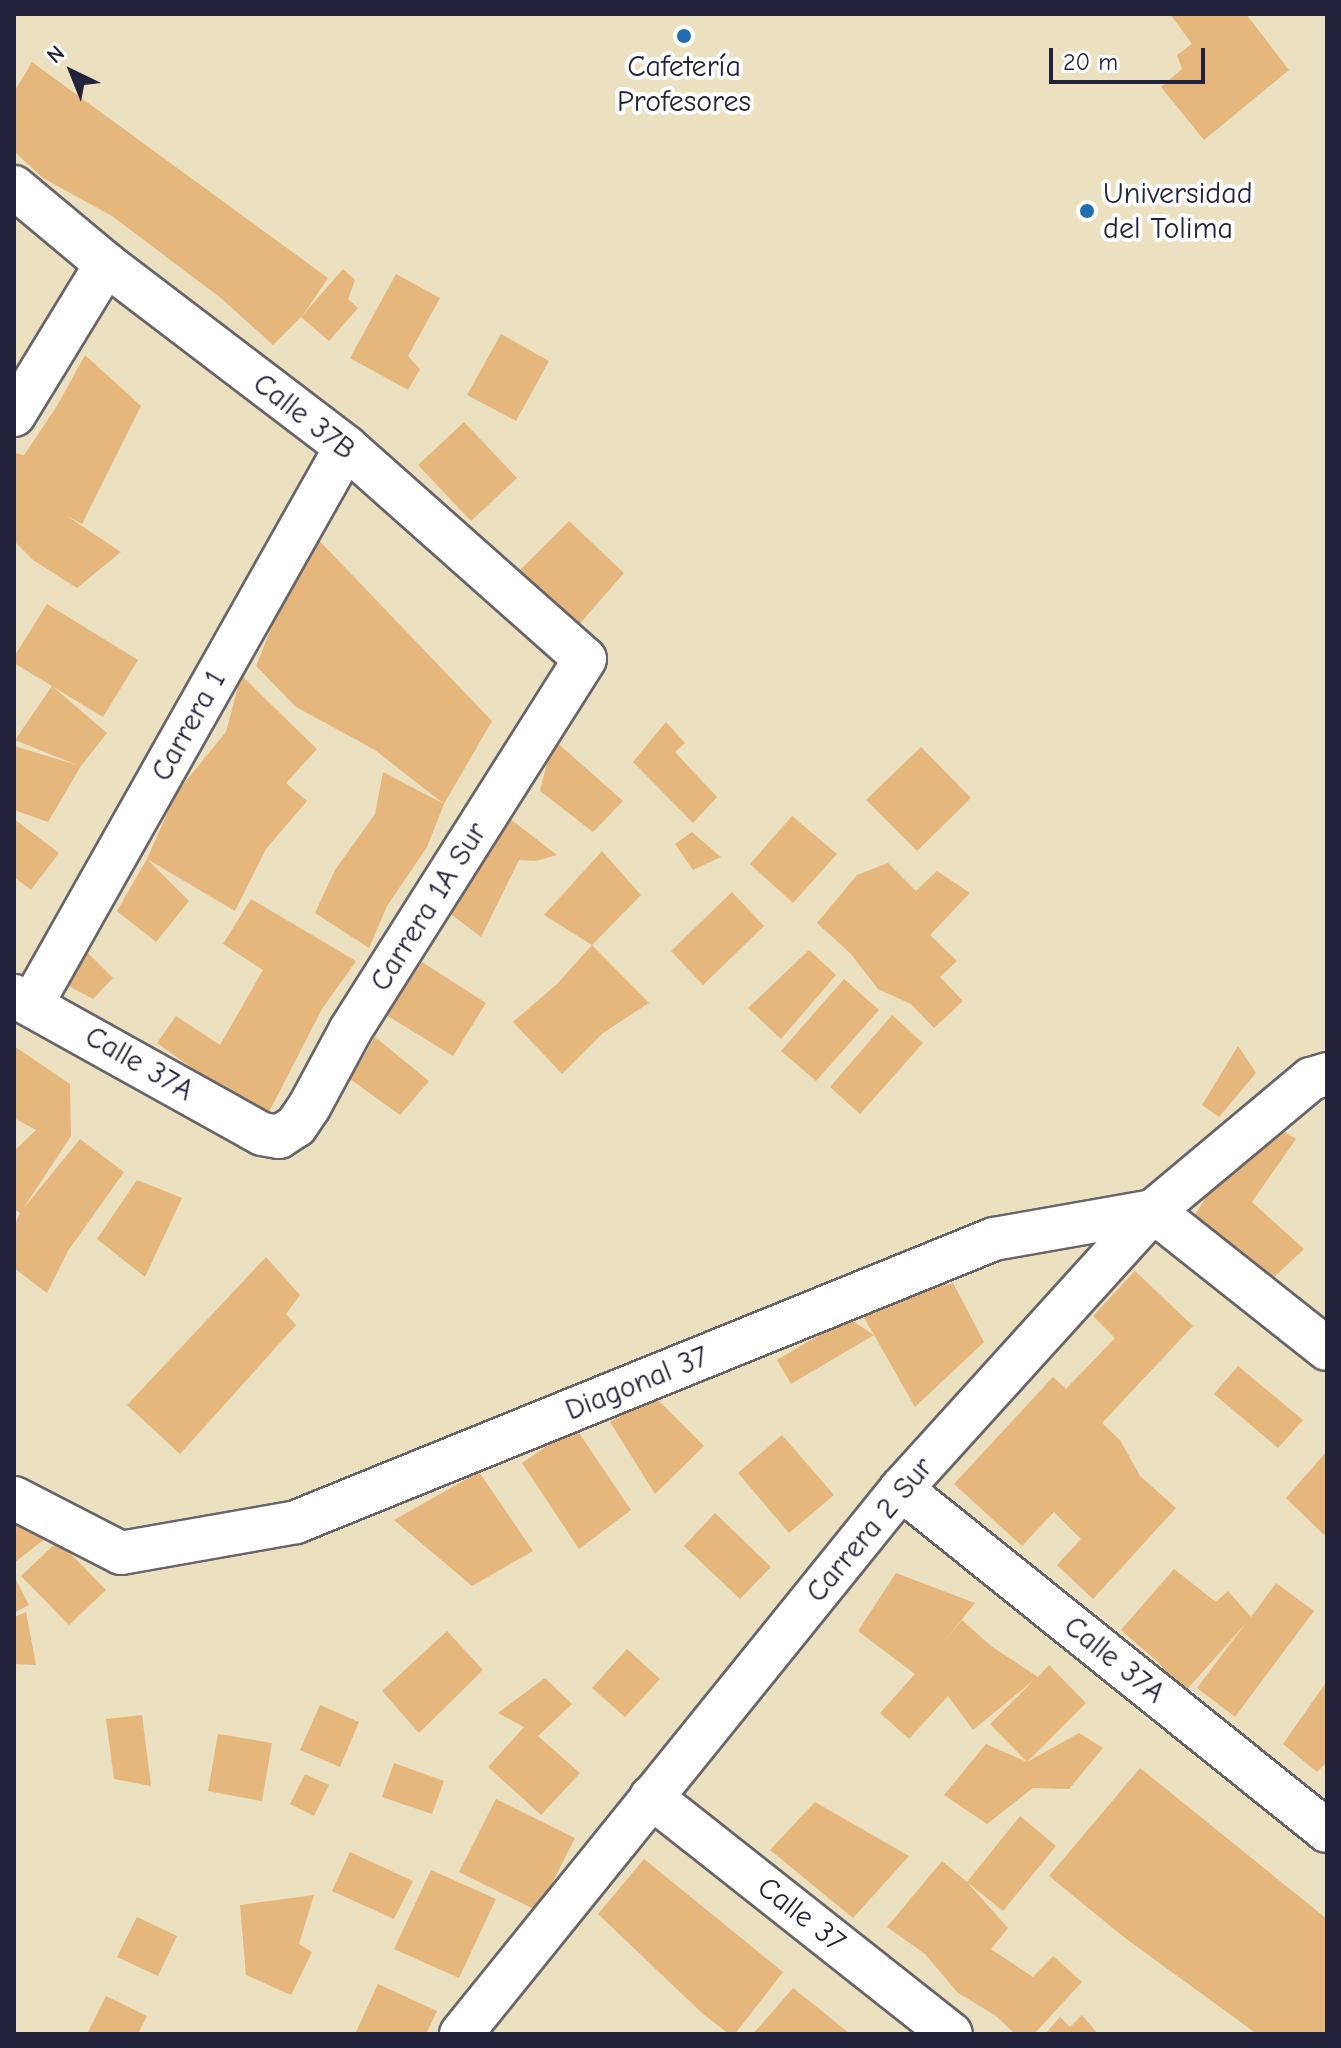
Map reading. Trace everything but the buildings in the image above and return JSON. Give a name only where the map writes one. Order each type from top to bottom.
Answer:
[{"type":"street","name":"Calle 37B","points":[[14,187],[106,264],[346,447],[585,659]]},
{"type":"street","points":[[14,415],[106,264]]},
{"type":"street","name":"Carrera 1","points":[[23,1000],[346,447]]},
{"type":"street","name":"Carrera 1A Sur","points":[[262,1134],[279,1137],[296,1126],[350,1031],[585,659]]},
{"type":"street","name":"Calle 37A","points":[[23,1000],[262,1134]]},
{"type":"street","name":"Carrera 2 Sur","points":[[461,2034],[901,1489],[1153,1211],[1311,1079],[1327,1074]]},
{"type":"street","points":[[1153,1211],[1327,1349]]},
{"type":"street","name":"Diagonal 37","points":[[14,1498],[121,1553],[296,1522],[994,1239],[1153,1211]]},
{"type":"street","name":"Calle 37A","points":[[901,1489],[1327,1831]]},
{"type":"street","name":"Calle 37","points":[[651,1797],[951,2034]]},
{"type":"place","name":"Cafetería Profesores","points":[[684,36]]},
{"type":"place","name":"Universidad del Tolima","points":[[1087,211]]}]
